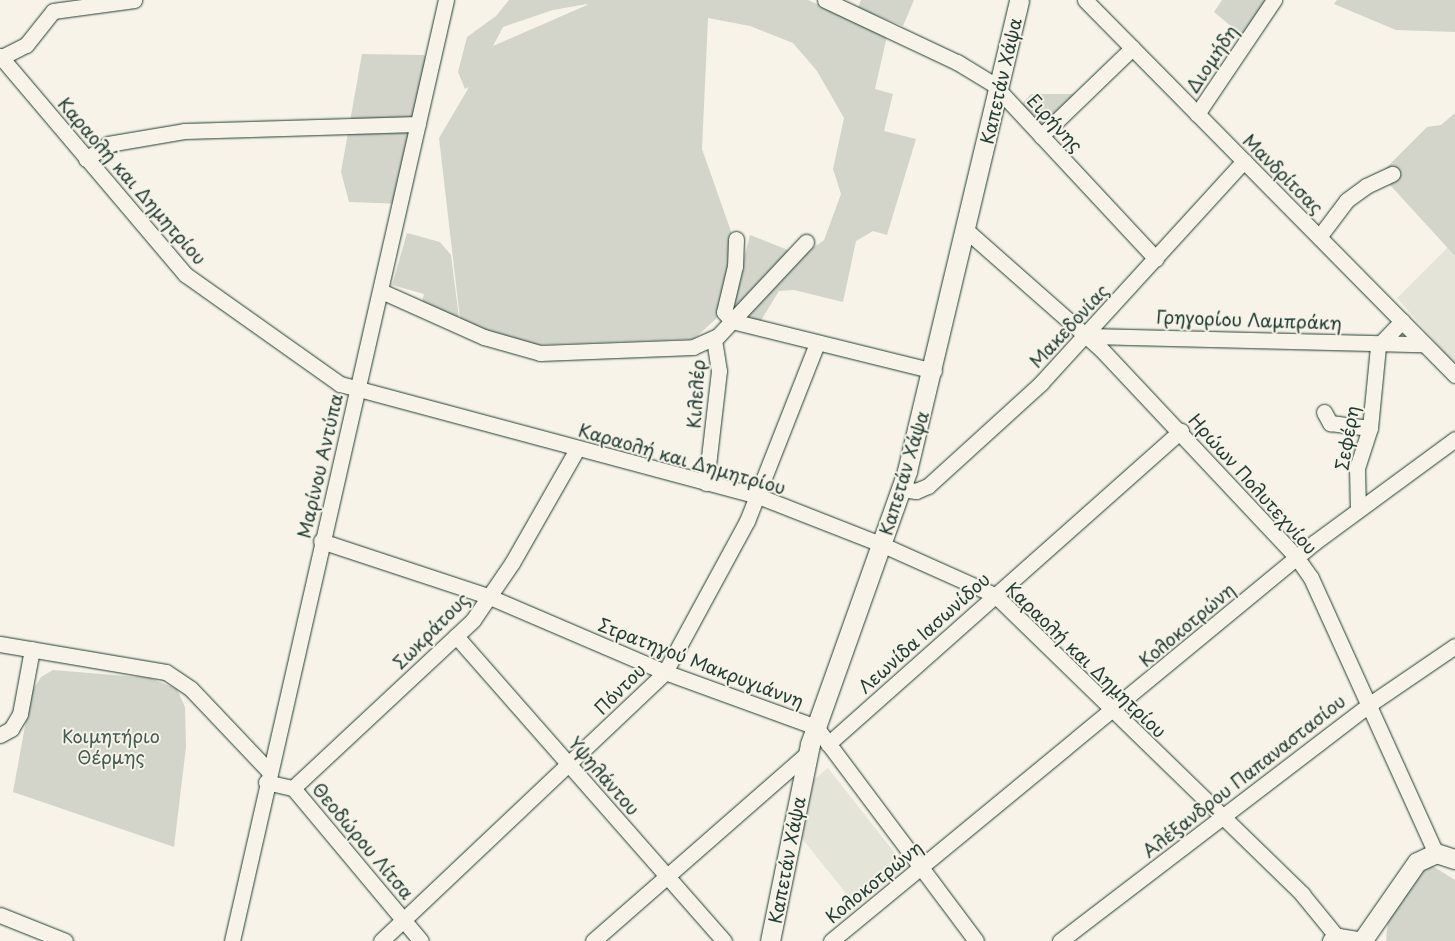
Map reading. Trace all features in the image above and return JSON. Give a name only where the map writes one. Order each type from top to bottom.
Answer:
[{"type":"main road","name":"Καπετάν Χάψα","points":[[770,941],[808,753],[902,489],[934,371],[1000,91],[1019,0]]},
{"type":"main road","points":[[1362,941],[1412,866],[1436,853],[1455,859]]},
{"type":"main road","points":[[1335,939],[1357,941]]},
{"type":"street","points":[[1,57],[26,45],[53,11],[112,1],[134,0]]},
{"type":"street","name":"Μαρίνου Αντύπα","points":[[232,941],[267,776],[381,291],[446,0]]},
{"type":"street","name":"Ειρήνης","points":[[825,0],[967,67],[1000,91],[1156,259]]},
{"type":"street","name":"Μανδρίτσας","points":[[1085,0],[1455,374]]},
{"type":"street","name":"Διομήδη","points":[[1197,114],[1274,0]]},
{"type":"street","points":[[1041,136],[1132,48]]},
{"type":"street","name":"Καραολή και Δημητρίου","points":[[1,57],[86,159],[196,283],[333,380],[357,390],[758,496],[882,545],[995,595],[1302,894],[1335,939]]},
{"type":"street","points":[[86,159],[108,144],[184,131],[418,124]]},
{"type":"street","name":"Μακεδονίας","points":[[902,489],[920,490],[934,482],[1086,336],[1244,161]]},
{"type":"street","points":[[1319,237],[1347,200],[1366,186],[1392,174]]},
{"type":"street","name":"Ηρώων Πολυτεχνίου","points":[[967,232],[1086,336],[1181,431],[1297,558],[1311,578],[1370,704],[1436,853]]},
{"type":"street","points":[[736,239],[735,266],[724,312],[732,321],[934,371]]},
{"type":"street","points":[[381,291],[484,337],[540,353],[681,348],[714,339],[806,242]]},
{"type":"street","points":[[1380,342],[1402,321]]},
{"type":"street","name":"Γρηγορίου Λαμπράκη","points":[[1086,336],[1424,344]]},
{"type":"street","name":"Κιλελέρ","points":[[706,483],[719,370],[714,339]]},
{"type":"street","name":"Σεφέρη","points":[[1358,510],[1357,468],[1370,428],[1380,342]]},
{"type":"street","name":"Πόντου","points":[[381,941],[570,765],[664,672],[758,496],[818,343]]},
{"type":"street","points":[[1324,412],[1330,423],[1370,428]]},
{"type":"street","name":"Λεωνίδα Ιασωνίδου","points":[[828,744],[1181,431]]},
{"type":"street","name":"Κολοκοτρώνη","points":[[830,941],[1114,711],[1297,558],[1358,510],[1454,446]]},
{"type":"street","name":"Σωκράτους","points":[[293,788],[456,636],[490,597],[577,449]]},
{"type":"street","name":"Στρατηγού Μακρυγιάννη","points":[[322,542],[490,597],[664,672],[816,727],[976,941]]},
{"type":"street","name":"Υψηλάντου","points":[[456,636],[724,941]]},
{"type":"street","points":[[0,644],[166,672],[191,689],[267,776]]},
{"type":"street","name":"Αλέξανδρου Παπαναστασίου","points":[[1060,941],[1370,704],[1455,646]]},
{"type":"street","points":[[0,735],[11,729],[20,714],[32,649]]},
{"type":"street","points":[[593,941],[808,753]]},
{"type":"street","name":"Θεοδώρου Λίτσα","points":[[267,776],[293,788],[421,941]]},
{"type":"street","points":[[0,915],[65,941]]},
{"type":"shaded area","points":[[1448,247],[1455,256],[1455,365],[1397,298]]},
{"type":"shaded area","points":[[828,768],[905,866],[857,907],[800,836],[812,781]]},
{"type":"green space","points":[[509,0],[808,0],[887,36],[875,89],[893,94],[884,131],[916,139],[887,235],[873,231],[856,241],[843,302],[794,290],[779,291],[760,322],[744,318],[787,267],[824,240],[841,194],[833,169],[844,118],[817,71],[793,43],[750,26],[708,18],[702,149],[734,240],[720,315],[694,339],[534,345],[490,333],[460,319],[439,138],[469,87],[465,89],[458,72],[467,37],[496,16]],"holes":[[[587,5],[493,46],[503,27],[553,10]]]},
{"type":"green space","points":[[861,0],[914,0],[903,26],[858,8]]},
{"type":"green space","points":[[1222,0],[1268,0],[1243,36],[1214,12]]},
{"type":"green space","points":[[1337,0],[1455,0],[1455,32],[1396,30],[1334,4]]},
{"type":"green space","points":[[362,54],[424,55],[434,67],[405,204],[349,202],[341,172]]},
{"type":"green space","points":[[1084,89],[1043,128],[1021,105],[1031,94],[1072,94]]},
{"type":"green space","points":[[1455,113],[1455,256],[1380,174],[1427,127],[1441,125]]},
{"type":"green space","points":[[407,233],[440,242],[451,255],[459,318],[422,302],[424,294],[392,285]]},
{"type":"green space","points":[[750,235],[793,252],[732,312],[737,286]]},
{"type":"green space","name":"Κοιμητήριο Θέρμης","points":[[53,670],[150,678],[177,689],[185,707],[186,747],[174,847],[13,792],[31,693],[41,677]]},
{"type":"green space","points":[[1431,865],[1455,880],[1455,941],[1386,941],[1388,920],[1417,874]]}]
